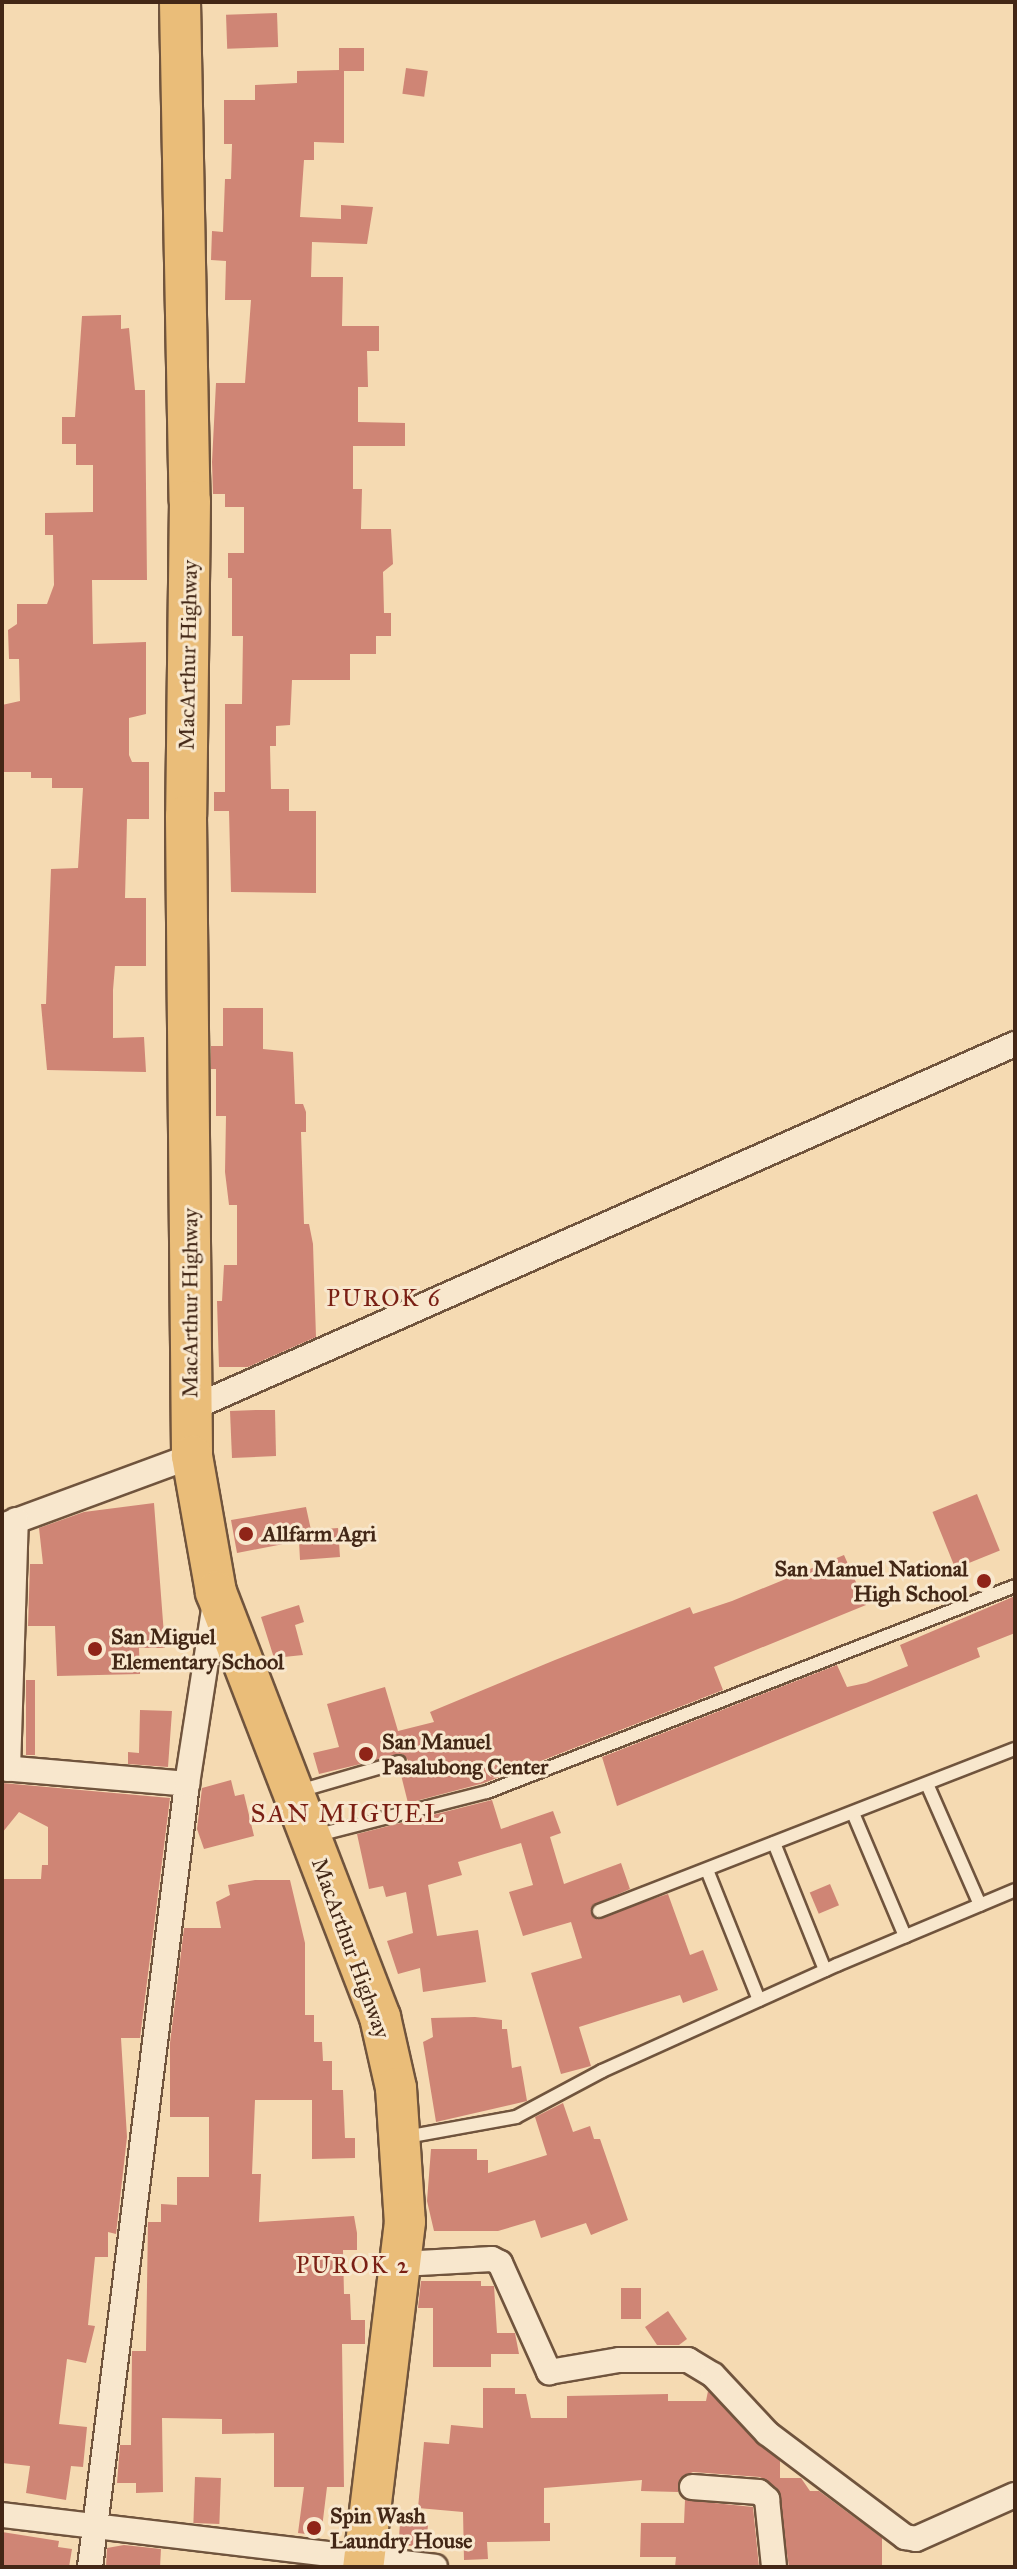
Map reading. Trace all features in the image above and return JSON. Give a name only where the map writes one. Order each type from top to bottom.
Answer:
[{"type":"highway","name":"MacArthur Highway","points":[[180,2],[190,501],[192,1456],[216,1592],[380,2017],[403,2138],[401,2264],[364,2563]]},
{"type":"street","points":[[190,1409],[1015,1044]]},
{"type":"street","points":[[187,1784],[5,1768],[9,1523],[192,1456]]},
{"type":"street","points":[[90,2567],[187,1784],[216,1592]]},
{"type":"street","points":[[401,2264],[492,2259],[500,2263],[549,2372],[619,2360],[688,2360],[713,2375],[767,2433],[905,2537],[916,2539],[1015,2495]]},
{"type":"street","points":[[692,2487],[759,2492],[767,2499],[774,2567]]},
{"type":"street","points":[[2,2515],[364,2563],[435,2567]]},
{"type":"lane","points":[[311,1837],[487,1792],[1015,1586]]},
{"type":"lane","points":[[599,1911],[1015,1749]]},
{"type":"lane","points":[[292,1793],[399,1762]]},
{"type":"lane","points":[[927,1784],[980,1905]]},
{"type":"lane","points":[[853,1813],[905,1936]]},
{"type":"lane","points":[[774,1843],[825,1970]]},
{"type":"lane","points":[[707,1870],[759,2000]]},
{"type":"lane","points":[[403,2138],[516,2117],[759,2000],[1015,1890]]},
{"type":"building","points":[[277,13],[278,47],[227,49],[226,15]]},
{"type":"building","points":[[339,48],[364,48],[364,71],[344,71],[344,143],[314,142],[314,160],[304,160],[300,217],[341,219],[341,205],[373,207],[367,244],[312,242],[311,277],[343,277],[342,326],[379,326],[379,351],[367,351],[368,387],[358,387],[358,422],[405,423],[405,446],[353,446],[353,489],[362,489],[361,529],[391,529],[393,564],[383,572],[384,613],[391,613],[391,636],[376,636],[376,654],[350,654],[350,680],[292,680],[290,725],[276,726],[276,746],[270,746],[271,789],[289,789],[289,811],[316,811],[316,893],[231,892],[229,811],[214,811],[214,792],[225,792],[225,704],[242,704],[243,636],[232,636],[232,578],[228,578],[228,553],[244,553],[244,507],[225,507],[225,494],[213,494],[212,462],[216,383],[245,383],[251,300],[225,300],[226,261],[211,260],[212,231],[223,232],[225,179],[231,179],[232,144],[224,144],[224,100],[255,100],[255,85],[297,83],[297,71],[339,70]]},
{"type":"building","points":[[406,68],[428,71],[424,97],[402,94]]},
{"type":"building","points":[[121,315],[121,329],[129,328],[135,390],[145,390],[147,580],[92,580],[93,644],[146,642],[146,714],[129,718],[129,755],[132,762],[149,762],[149,819],[127,819],[125,898],[146,898],[146,966],[115,966],[113,1038],[144,1037],[146,1072],[47,1070],[41,1004],[46,1004],[51,869],[78,868],[83,788],[52,788],[52,778],[31,778],[31,772],[2,772],[2,705],[20,701],[19,659],[9,659],[8,630],[17,624],[17,604],[47,604],[54,585],[53,535],[45,535],[45,513],[93,512],[93,465],[76,465],[76,444],[62,444],[62,417],[75,417],[82,316]]},
{"type":"building","points":[[223,1008],[263,1008],[263,1049],[293,1052],[295,1104],[303,1104],[306,1112],[306,1132],[301,1132],[304,1224],[309,1224],[313,1244],[316,1337],[248,1367],[219,1367],[217,1301],[222,1301],[224,1265],[237,1265],[237,1205],[229,1205],[225,1172],[226,1116],[216,1116],[216,1069],[211,1069],[211,1046],[223,1046]]},
{"type":"building","points":[[275,1410],[276,1456],[232,1458],[230,1411]]},
{"type":"building","points":[[977,1494],[1000,1551],[955,1569],[932,1512]]},
{"type":"building","points":[[154,1503],[165,1648],[139,1648],[140,1674],[57,1676],[55,1626],[28,1626],[30,1564],[43,1564],[39,1528],[84,1512]]},
{"type":"building","points":[[306,1507],[311,1530],[338,1528],[340,1557],[300,1560],[299,1541],[237,1553],[231,1520]]},
{"type":"building","points":[[844,1555],[866,1605],[714,1667],[723,1690],[484,1783],[408,1803],[400,1771],[408,1760],[402,1754],[319,1774],[313,1753],[339,1747],[327,1704],[385,1687],[398,1731],[434,1722],[430,1712],[555,1660],[690,1607],[693,1614],[732,1601]]},
{"type":"building","points":[[1015,1596],[1015,1633],[977,1648],[980,1657],[617,1806],[602,1757],[837,1665],[847,1687],[866,1683],[908,1666],[900,1645]]},
{"type":"building","points":[[299,1605],[304,1622],[295,1625],[303,1655],[274,1658],[261,1617]]},
{"type":"building","points":[[26,1680],[35,1680],[35,1755],[26,1755]]},
{"type":"building","points":[[140,1710],[172,1711],[168,1767],[128,1764],[128,1752],[139,1753]]},
{"type":"building","points":[[231,1780],[235,1796],[244,1794],[254,1836],[204,1849],[197,1829],[202,1788]]},
{"type":"building","points":[[2,1783],[170,1798],[140,2038],[121,2038],[127,2137],[116,2234],[108,2232],[108,2257],[95,2257],[88,2325],[95,2326],[86,2363],[67,2359],[59,2424],[87,2427],[83,2467],[71,2466],[66,2500],[26,2493],[30,2466],[2,2463],[2,1879],[41,1879],[42,1865],[48,1865],[48,1827],[19,1812],[2,1833]]},
{"type":"building","points":[[492,1800],[501,1829],[553,1811],[561,1833],[550,1837],[564,1884],[621,1863],[630,1889],[593,1905],[594,1918],[668,1894],[690,1955],[703,1950],[718,1990],[683,2003],[680,1995],[579,2027],[591,2066],[561,2074],[531,1973],[582,1958],[571,1922],[523,1936],[509,1892],[533,1885],[521,1843],[458,1862],[462,1875],[428,1885],[437,1936],[478,1930],[486,1982],[423,1992],[420,1968],[398,1974],[387,1941],[413,1933],[406,1892],[386,1897],[383,1886],[369,1889],[357,1834]]},
{"type":"building","points":[[255,1880],[290,1880],[305,1943],[305,2015],[314,2015],[314,2042],[322,2042],[323,2061],[332,2061],[332,2090],[343,2090],[345,2138],[355,2138],[355,2158],[312,2159],[312,2100],[255,2100],[252,2174],[261,2174],[259,2222],[354,2216],[357,2233],[357,2250],[343,2250],[344,2294],[350,2294],[351,2320],[365,2320],[365,2344],[342,2344],[344,2487],[327,2487],[321,2536],[298,2533],[304,2487],[274,2487],[274,2433],[222,2434],[222,2419],[162,2418],[163,2492],[136,2493],[136,2483],[117,2483],[120,2445],[131,2445],[132,2351],[146,2351],[148,2222],[161,2222],[161,2204],[177,2205],[177,2177],[209,2177],[209,2117],[170,2117],[170,2043],[184,1928],[221,1928],[216,1902],[230,1895],[228,1885]]},
{"type":"building","points":[[830,1884],[839,1905],[819,1914],[810,1893]]},
{"type":"building","points":[[431,2018],[502,2020],[502,2029],[507,2029],[512,2068],[521,2066],[527,2101],[436,2122],[423,2042],[433,2037]]},
{"type":"building","points":[[563,2103],[573,2132],[590,2126],[594,2139],[600,2139],[628,2220],[591,2235],[586,2223],[541,2238],[535,2220],[498,2231],[434,2231],[427,2201],[431,2149],[477,2149],[477,2160],[488,2160],[488,2173],[547,2155],[535,2117]]},
{"type":"building","points":[[421,2281],[481,2281],[481,2286],[494,2286],[497,2333],[515,2333],[519,2354],[491,2354],[491,2367],[433,2367],[433,2308],[418,2308]]},
{"type":"building","points":[[621,2288],[641,2288],[641,2319],[621,2319]]},
{"type":"building","points":[[668,2311],[687,2339],[679,2345],[657,2345],[645,2327]]},
{"type":"building","points":[[483,2388],[515,2388],[515,2394],[526,2394],[531,2418],[567,2418],[567,2396],[668,2394],[668,2401],[706,2401],[708,2391],[780,2461],[780,2478],[801,2478],[810,2491],[819,2491],[882,2538],[882,2567],[789,2567],[777,2488],[760,2477],[693,2472],[680,2478],[678,2492],[641,2491],[642,2480],[544,2488],[544,2523],[550,2523],[550,2541],[487,2542],[488,2559],[464,2560],[463,2512],[418,2508],[424,2442],[449,2444],[451,2425],[483,2428]]},
{"type":"building","points":[[195,2477],[221,2478],[219,2524],[193,2523]]},
{"type":"building","points":[[685,2500],[753,2507],[759,2567],[675,2567],[676,2557],[640,2557],[641,2523],[684,2523]]},
{"type":"building","points":[[400,2523],[428,2525],[426,2547],[398,2545]]},
{"type":"building","points":[[2,2532],[59,2541],[58,2547],[72,2549],[69,2567],[2,2567]]},
{"type":"building","points":[[124,2545],[161,2549],[160,2567],[106,2567],[107,2548]]},
{"type":"place","name":"Allfarm Agri","points":[[246,1534]]},
{"type":"place","name":"San Manuel National High School","points":[[984,1581]]},
{"type":"place","name":"San Miguel Elementary School","points":[[95,1649]]},
{"type":"place","name":"San Manuel Pasalubong Center","points":[[366,1754]]},
{"type":"place","name":"Spin Wash Laundry House","points":[[314,2528]]},
{"type":"district","name":"PUROK 6","points":[[384,1299]]},
{"type":"district","name":"SAN MIGUEL","points":[[348,1814]]},
{"type":"district","name":"PUROK 2","points":[[353,2266]]}]
